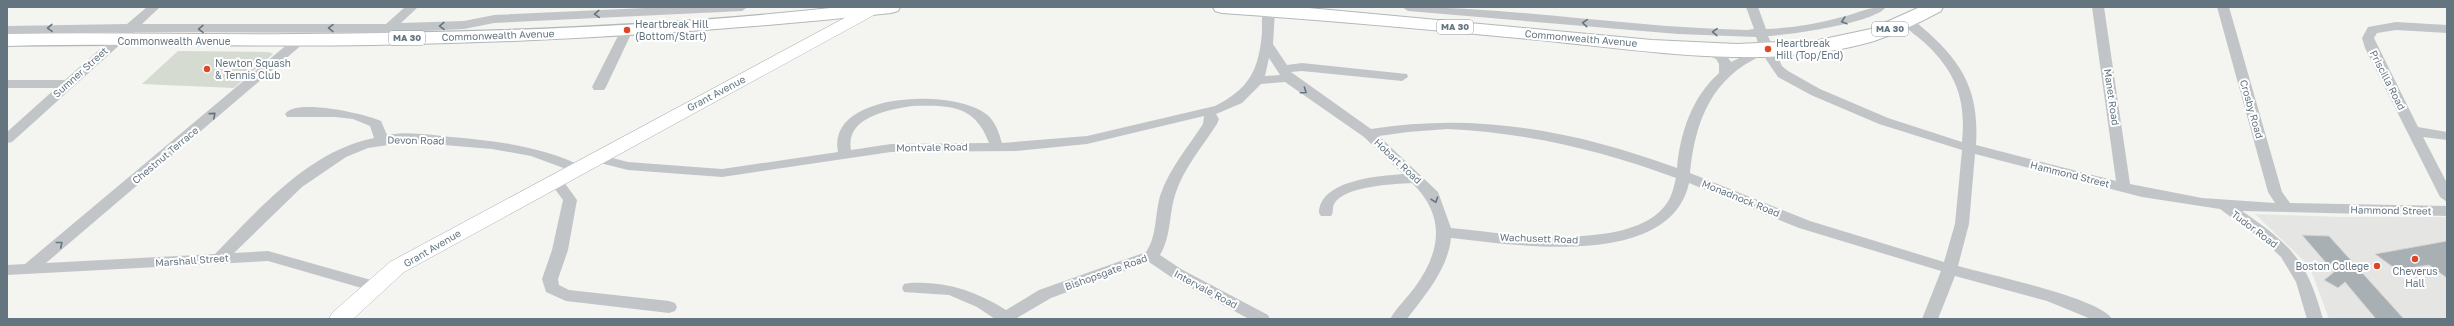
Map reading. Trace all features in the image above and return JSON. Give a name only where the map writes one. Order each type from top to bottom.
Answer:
[{"type":"main road","name":"Commonwealth Avenue","points":[[7,40],[122,35],[300,40],[384,33],[627,30],[676,15],[812,16],[891,7]]},
{"type":"main road","name":"Commonwealth Avenue","points":[[1222,7],[1670,46],[1765,41],[1799,48],[1845,42],[1888,30],[1908,22],[1934,7]]},
{"type":"main road","points":[[812,16],[824,24],[827,33]]},
{"type":"street","name":"Sumner Street","points":[[7,139],[154,7]]},
{"type":"street","points":[[384,33],[412,7]]},
{"type":"street","name":"Commonwealth Avenue","points":[[460,31],[494,19],[676,15],[742,7]]},
{"type":"street","name":"Commonwealth Avenue","points":[[1408,7],[1632,26],[1765,41],[1803,30],[1838,23],[1880,7]]},
{"type":"street","name":"Hammond Street","points":[[1752,7],[1778,70],[1807,88],[1888,124],[1969,148],[2189,202],[2286,208],[2447,211]]},
{"type":"street","name":"Manet Road","points":[[2098,7],[2123,174],[2123,187]]},
{"type":"street","name":"Crosby Road","points":[[2223,7],[2275,192],[2286,208]]},
{"type":"street","name":"Grant Avenue","points":[[340,319],[372,286],[397,267],[446,239],[556,181],[874,8]]},
{"type":"street","points":[[1269,10],[1267,44],[1257,80],[1285,74],[1302,67],[1402,77]]},
{"type":"street","points":[[1908,22],[1934,44],[1950,63],[1965,89],[1970,113],[1969,148],[1962,225],[1950,268],[1930,319]]},
{"type":"street","name":"Priscilla Road","points":[[2447,29],[2389,26],[2378,28],[2369,34],[2371,48],[2447,197]]},
{"type":"street","name":"Commonwealth Avenue","points":[[7,30],[122,35],[384,33]]},
{"type":"street","points":[[599,87],[627,30]]},
{"type":"street","name":"Chestnut Terrace","points":[[29,269],[300,40]]},
{"type":"street","name":"Wachusett Road","points":[[1444,232],[1559,241],[1602,238],[1620,235],[1643,226],[1669,210],[1675,202],[1684,176],[1685,151],[1692,124],[1704,100],[1725,74],[1765,41]]},
{"type":"street","name":"Hobart Road","points":[[1267,44],[1285,74],[1369,134],[1417,178],[1433,195],[1444,232],[1444,245],[1437,262],[1421,290],[1398,319]]},
{"type":"street","points":[[1670,46],[1715,54],[1726,62],[1725,74]]},
{"type":"street","name":"Montvale Road","points":[[597,158],[628,166],[722,174],[845,153],[919,146],[997,147],[1087,140],[1209,112],[1233,102],[1257,80]]},
{"type":"street","points":[[7,84],[67,84]]},
{"type":"street","points":[[845,153],[844,134],[851,124],[859,118],[878,109],[925,102],[951,104],[978,114],[990,128],[997,147]]},
{"type":"street","points":[[292,114],[326,111],[361,117],[376,124],[382,140]]},
{"type":"street","name":"Bishopsgate Road","points":[[1004,318],[1045,294],[1151,256],[1158,246],[1164,209],[1175,176],[1186,155],[1210,124],[1212,119],[1209,112]]},
{"type":"street","name":"Monadnock Road","points":[[1369,134],[1417,126],[1481,128],[1526,132],[1600,147],[1684,176],[1820,230],[2050,297],[2090,311],[2104,319]]},
{"type":"street","points":[[2414,131],[2447,136]]},
{"type":"street","name":"Devon Road","points":[[222,257],[320,166],[346,151],[382,140],[412,138],[504,146],[544,154],[577,169]]},
{"type":"street","points":[[1326,213],[1327,203],[1331,198],[1348,189],[1394,179],[1417,178]]},
{"type":"street","points":[[556,181],[570,200],[560,250],[550,280],[552,288],[573,296],[669,307]]},
{"type":"street","name":"Tudor Road","points":[[2224,205],[2259,231],[2293,261],[2309,297],[2316,319]]},
{"type":"street","name":"Marshall Street","points":[[7,270],[222,257],[268,256],[372,286]]},
{"type":"street","name":"Intervale Road","points":[[1151,256],[1176,273],[1262,319]]},
{"type":"street","points":[[910,288],[933,286],[949,289],[991,308],[1004,318]]},
{"type":"shaded area","name":"Newton Squash & Tennis Club","points":[[178,51],[269,52],[273,54],[234,88],[142,84]]},
{"type":"shaded area","name":"Boston College","points":[[2255,214],[2339,217],[2447,217],[2447,319],[2329,319],[2312,273],[2303,260]]},
{"type":"building","points":[[2302,235],[2329,236],[2404,319],[2376,319],[2345,282],[2338,288],[2324,280],[2334,272]]},
{"type":"building","name":"Cheverus Hall","points":[[2447,241],[2447,278],[2429,265],[2397,270],[2375,254]]},
{"type":"place","name":"Heartbreak Hill (Bottom/Start)","points":[[627,30]]},
{"type":"place","name":"Heartbreak Hill (Top/End)","points":[[1768,49]]},
{"type":"place","name":"Newton Squash & Tennis Club","points":[[207,69]]},
{"type":"place","name":"Cheverus Hall","points":[[2415,259]]},
{"type":"place","name":"Boston College","points":[[2377,266]]}]
